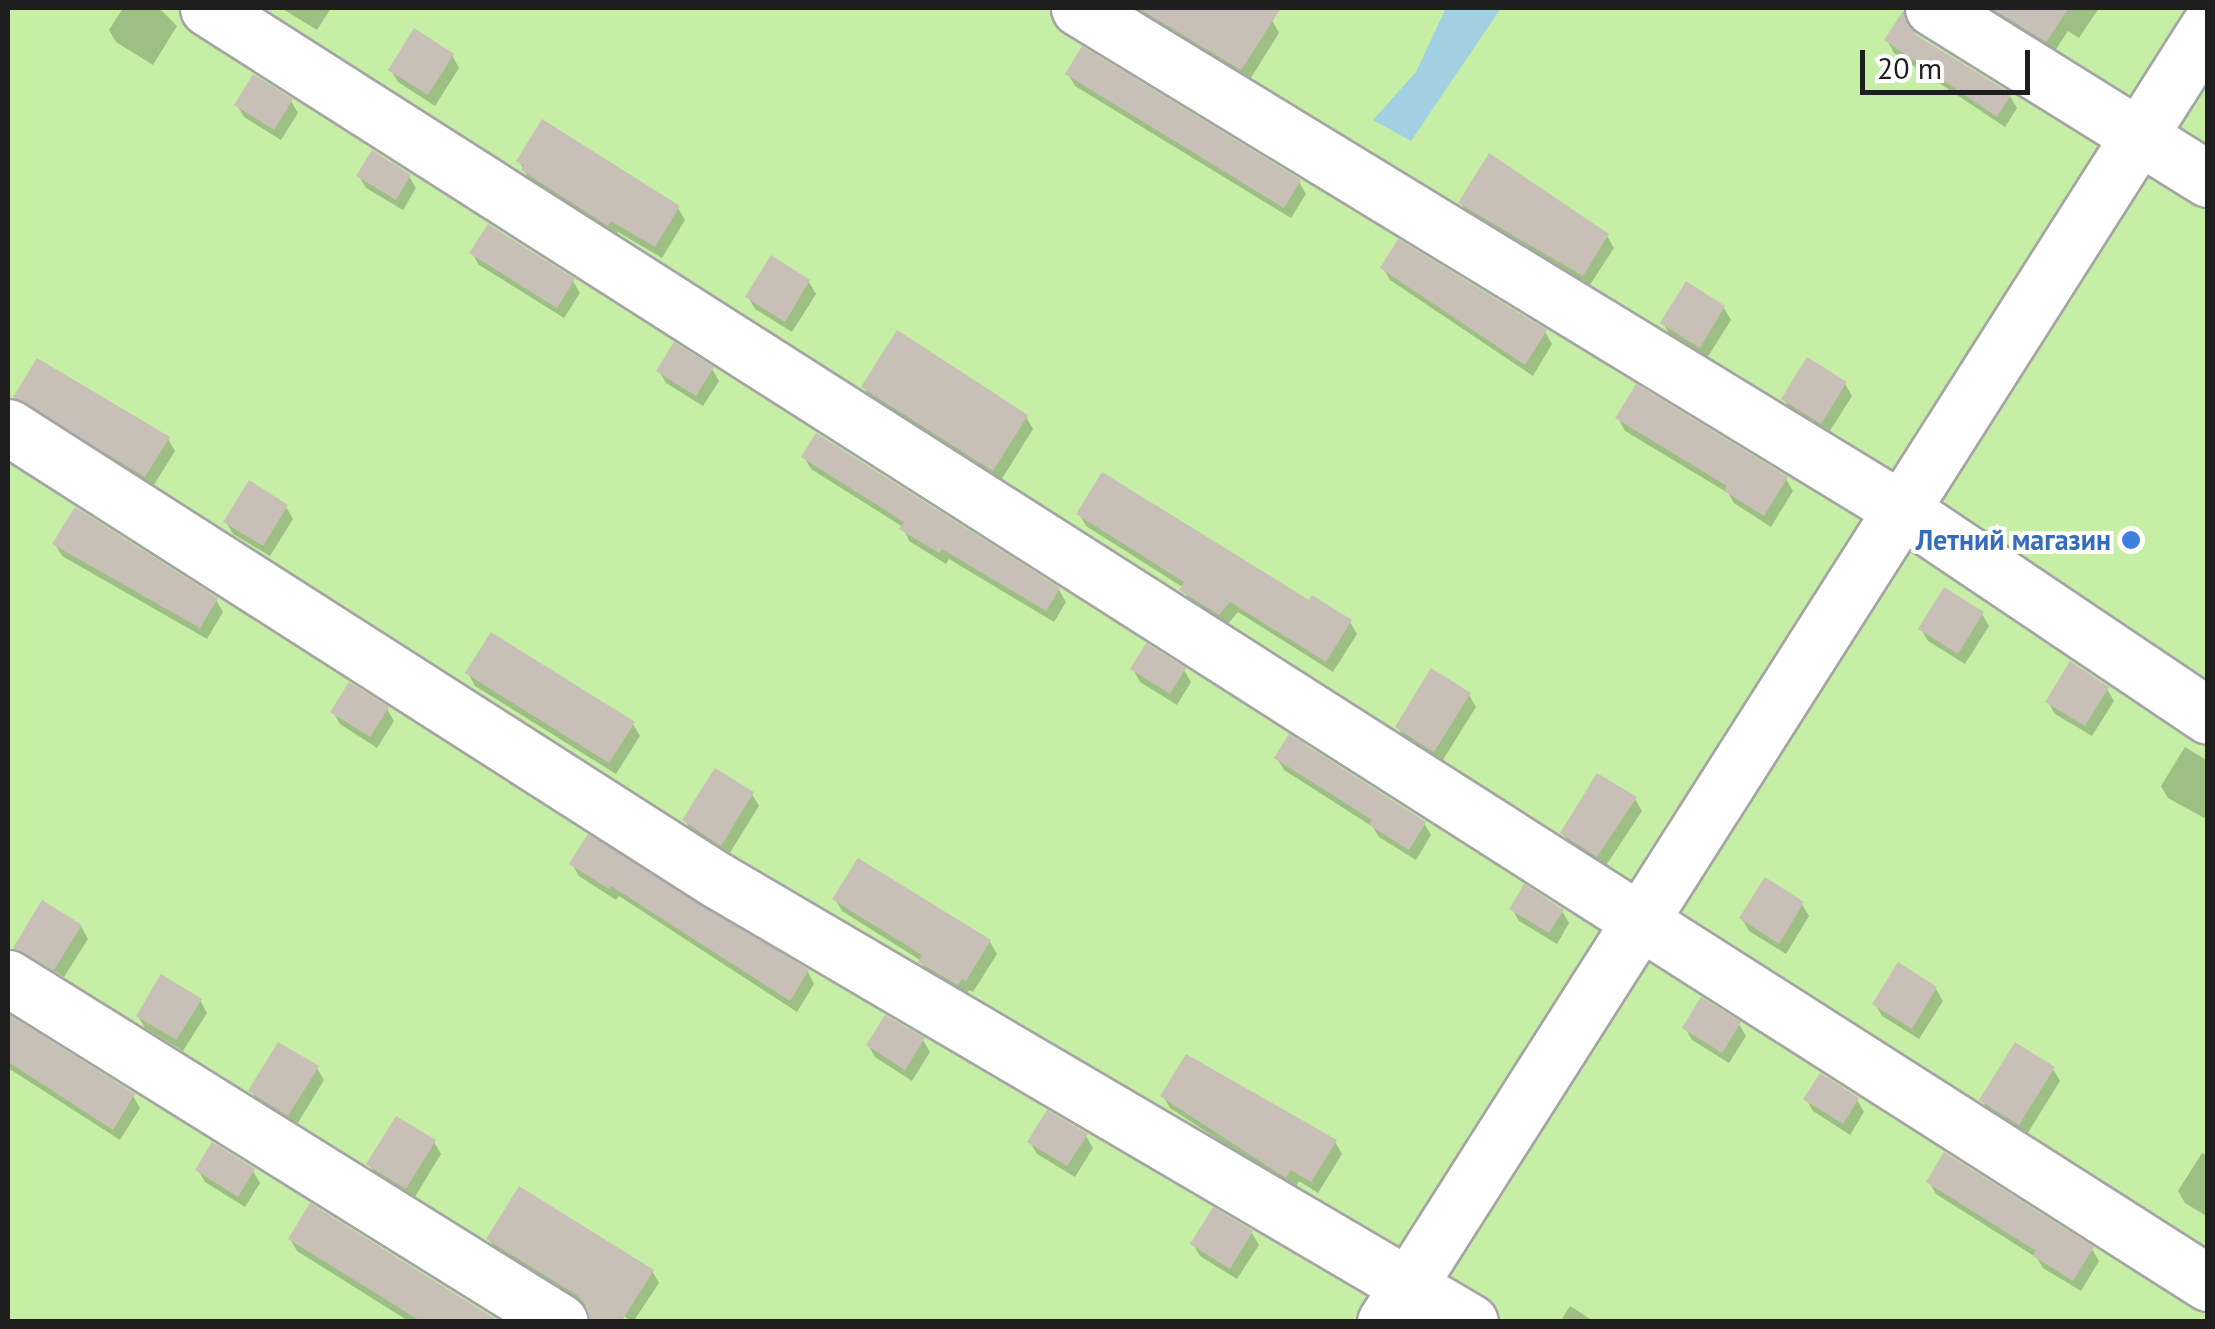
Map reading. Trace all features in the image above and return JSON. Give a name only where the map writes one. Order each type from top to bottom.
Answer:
[{"type":"street","points":[[208,8],[1642,918],[2208,1283]]},
{"type":"street","points":[[1079,8],[1902,510],[2208,716]]},
{"type":"street","points":[[1934,8],[2208,179]]},
{"type":"street","points":[[1398,1302],[2208,27]]},
{"type":"street","points":[[8,426],[717,880],[1398,1302],[1470,1322]]},
{"type":"street","points":[[8,978],[560,1322]]},
{"type":"green space","points":[[8,8],[2207,8],[2207,1321],[8,1321]]},
{"type":"water","points":[[1446,8],[1501,8],[1411,141],[1373,120],[1416,72]]},
{"type":"building","points":[[1138,8],[1281,8],[1241,70]]},
{"type":"building","points":[[1991,8],[2069,8],[2046,42]]},
{"type":"building","points":[[1903,11],[1916,35],[2012,94],[1997,117],[1884,40]]},
{"type":"building","points":[[414,28],[454,54],[428,95],[388,70]]},
{"type":"building","points":[[1082,46],[1301,180],[1284,208],[1065,74]]},
{"type":"building","points":[[253,74],[293,99],[274,130],[234,105]]},
{"type":"building","points":[[542,119],[680,206],[655,247],[611,221],[608,226],[521,170],[524,166],[516,161]]},
{"type":"building","points":[[372,150],[411,175],[396,200],[356,176]]},
{"type":"building","points":[[1489,153],[1609,234],[1583,276],[1458,203]]},
{"type":"building","points":[[488,224],[575,279],[557,308],[469,253]]},
{"type":"building","points":[[1398,239],[1547,330],[1525,365],[1380,268]]},
{"type":"building","points":[[771,255],[810,280],[785,322],[745,297]]},
{"type":"building","points":[[1686,281],[1725,306],[1700,348],[1660,323]]},
{"type":"building","points":[[897,330],[1028,415],[993,471],[861,387]]},
{"type":"building","points":[[674,342],[714,367],[696,396],[656,371]]},
{"type":"building","points":[[1807,357],[1847,382],[1821,424],[1781,399]]},
{"type":"building","points":[[37,358],[170,437],[145,477],[13,397]]},
{"type":"building","points":[[1636,384],[1788,477],[1764,516],[1724,491],[1727,486],[1615,418]]},
{"type":"building","points":[[816,433],[1060,588],[1046,611],[942,549],[939,553],[899,529],[904,522],[801,457]]},
{"type":"building","points":[[1102,472],[1309,600],[1312,595],[1352,620],[1326,662],[1230,602],[1219,615],[1179,590],[1184,582],[1076,514]]},
{"type":"building","points":[[249,480],[288,505],[263,546],[223,522]]},
{"type":"building","points":[[75,507],[218,598],[200,628],[52,544]]},
{"type":"building","points":[[1944,587],[1984,612],[1958,654],[1918,629]]},
{"type":"building","points":[[491,632],[635,722],[609,763],[465,673]]},
{"type":"building","points":[[1146,643],[1186,668],[1170,694],[1130,669]]},
{"type":"building","points":[[2070,661],[2109,687],[2085,726],[2045,702]]},
{"type":"building","points":[[1431,668],[1471,693],[1434,752],[1395,727]]},
{"type":"building","points":[[349,682],[389,707],[370,737],[330,712]]},
{"type":"building","points":[[1289,734],[1426,822],[1409,850],[1369,825],[1372,820],[1274,758]]},
{"type":"building","points":[[715,768],[754,792],[721,846],[682,820]]},
{"type":"building","points":[[1597,773],[1637,797],[1597,857],[1560,833]]},
{"type":"building","points":[[588,834],[809,970],[790,1001],[611,886],[609,889],[569,864]]},
{"type":"building","points":[[858,858],[991,940],[966,981],[962,979],[958,985],[918,962],[922,955],[832,899]]},
{"type":"building","points":[[1765,877],[1804,902],[1779,944],[1739,918]]},
{"type":"building","points":[[1524,884],[1564,910],[1549,933],[1509,909]]},
{"type":"building","points":[[42,900],[82,925],[54,970],[13,948]]},
{"type":"building","points":[[1898,962],[1937,987],[1912,1029],[1872,1004]]},
{"type":"building","points":[[161,974],[202,999],[176,1040],[136,1016]]},
{"type":"building","points":[[1701,997],[1741,1022],[1722,1053],[1682,1028]]},
{"type":"building","points":[[8,1014],[135,1094],[113,1130],[8,1062]]},
{"type":"building","points":[[885,1015],[925,1038],[905,1070],[866,1045]]},
{"type":"building","points":[[278,1042],[319,1066],[288,1116],[248,1091]]},
{"type":"building","points":[[2015,1042],[2055,1067],[2019,1125],[1979,1100]]},
{"type":"building","points":[[1186,1054],[1337,1140],[1311,1182],[1291,1170],[1286,1178],[1160,1096]]},
{"type":"building","points":[[1820,1073],[1859,1098],[1843,1124],[1803,1099]]},
{"type":"building","points":[[1047,1110],[1088,1134],[1067,1166],[1027,1142]]},
{"type":"building","points":[[396,1116],[436,1140],[406,1189],[366,1164]]},
{"type":"building","points":[[212,1142],[255,1169],[238,1197],[195,1170]]},
{"type":"building","points":[[1944,1152],[2094,1247],[2073,1281],[2033,1256],[2036,1251],[1926,1182]]},
{"type":"building","points":[[519,1186],[654,1270],[621,1322],[591,1322],[587,1306],[577,1295],[486,1239]]},
{"type":"building","points":[[310,1203],[500,1322],[422,1322],[288,1239]]},
{"type":"building","points":[[1213,1207],[1253,1231],[1230,1269],[1190,1244]]},
{"type":"place","name":"Летний магазин","points":[[2131,540]]}]
